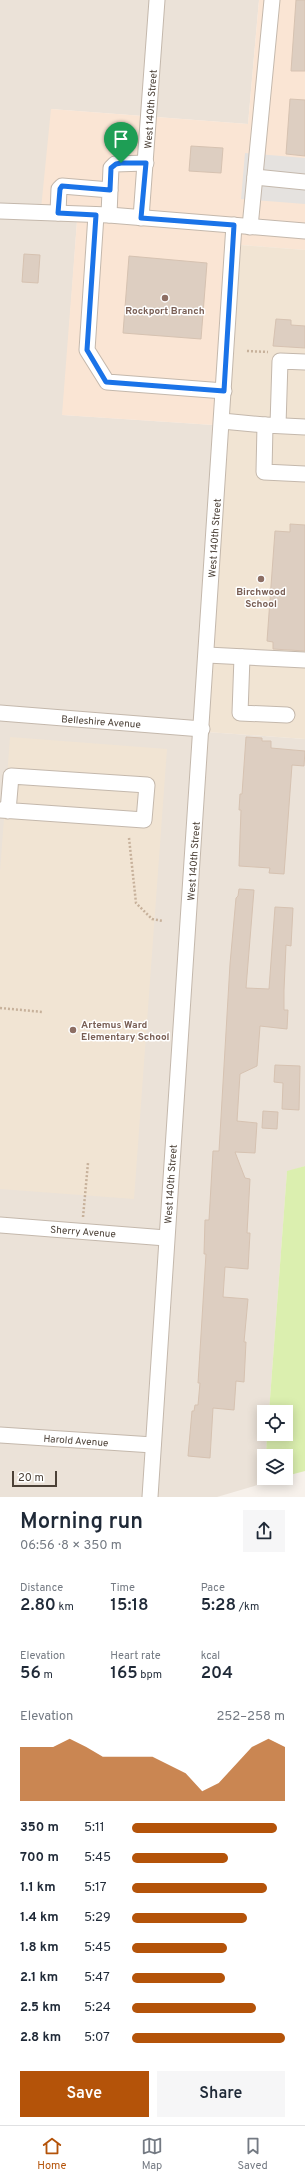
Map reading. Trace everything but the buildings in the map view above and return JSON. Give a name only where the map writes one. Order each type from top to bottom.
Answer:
[{"type":"street","name":"West 140th Street","points":[[141,218],[157,0]]},
{"type":"street","points":[[250,227],[272,0]]},
{"type":"street","points":[[146,163],[116,164],[111,168],[110,190],[103,215],[87,350],[106,382],[224,391]]},
{"type":"street","points":[[255,177],[305,182]]},
{"type":"street","points":[[58,213],[60,189],[62,186],[110,190]]},
{"type":"street","points":[[0,212],[103,215],[305,231]]},
{"type":"street","name":"West 140th Street","points":[[150,1497],[166,1238],[207,655],[234,225]]},
{"type":"street","points":[[305,362],[280,361],[264,472],[305,474]]},
{"type":"street","points":[[222,421],[305,427]]},
{"type":"street","points":[[207,655],[305,660]]},
{"type":"street","points":[[242,657],[240,713],[287,715]]},
{"type":"street","name":"Belleshire Avenue","points":[[0,713],[202,729]]},
{"type":"street","points":[[11,776],[147,785],[144,820],[4,811],[11,776]]},
{"type":"street","name":"Sherry Avenue","points":[[0,1225],[166,1238]]},
{"type":"street","name":"Harold Avenue","points":[[0,1435],[153,1445]]},
{"type":"path","points":[[129,838],[136,903],[152,919],[164,921]]},
{"type":"path","points":[[0,1008],[43,1012]]},
{"type":"path","points":[[83,1220],[88,1163]]},
{"type":"shaded area","points":[[0,0],[259,0],[248,124],[51,109],[77,221],[63,415],[229,426],[207,732],[305,739],[305,1166],[287,1172],[270,1405],[257,1405],[257,1441],[267,1441],[266,1449],[257,1449],[257,1485],[217,1497],[0,1497]]},
{"type":"shaded area","points":[[259,0],[305,0],[305,250],[241,245],[229,426],[62,415],[77,221],[40,219],[51,109],[248,124]]},
{"type":"shaded area","points":[[245,153],[305,158],[305,204],[241,199]]},
{"type":"shaded area","name":"Birchwood School","points":[[241,245],[305,250],[305,739],[207,732]]},
{"type":"shaded area","name":"Artemus Ward Elementary School","points":[[10,737],[167,749],[134,1199],[0,1189],[0,872]]},
{"type":"green space","points":[[305,1166],[305,1471],[293,1474],[293,1449],[266,1449],[267,1441],[293,1441],[293,1405],[270,1405],[287,1171]]},
{"type":"place","name":"Rockport Branch","points":[[165,298]]},
{"type":"place","name":"Birchwood School","points":[[261,579]]},
{"type":"place","name":"Artemus Ward Elementary School","points":[[73,1030]]},
{"type":"route","points":[[121,163],[146,163],[141,218],[234,225],[224,391],[106,382],[87,350],[87,327],[96,215],[58,213],[60,188],[62,186],[110,190],[111,168],[116,164],[121,163]]}]
